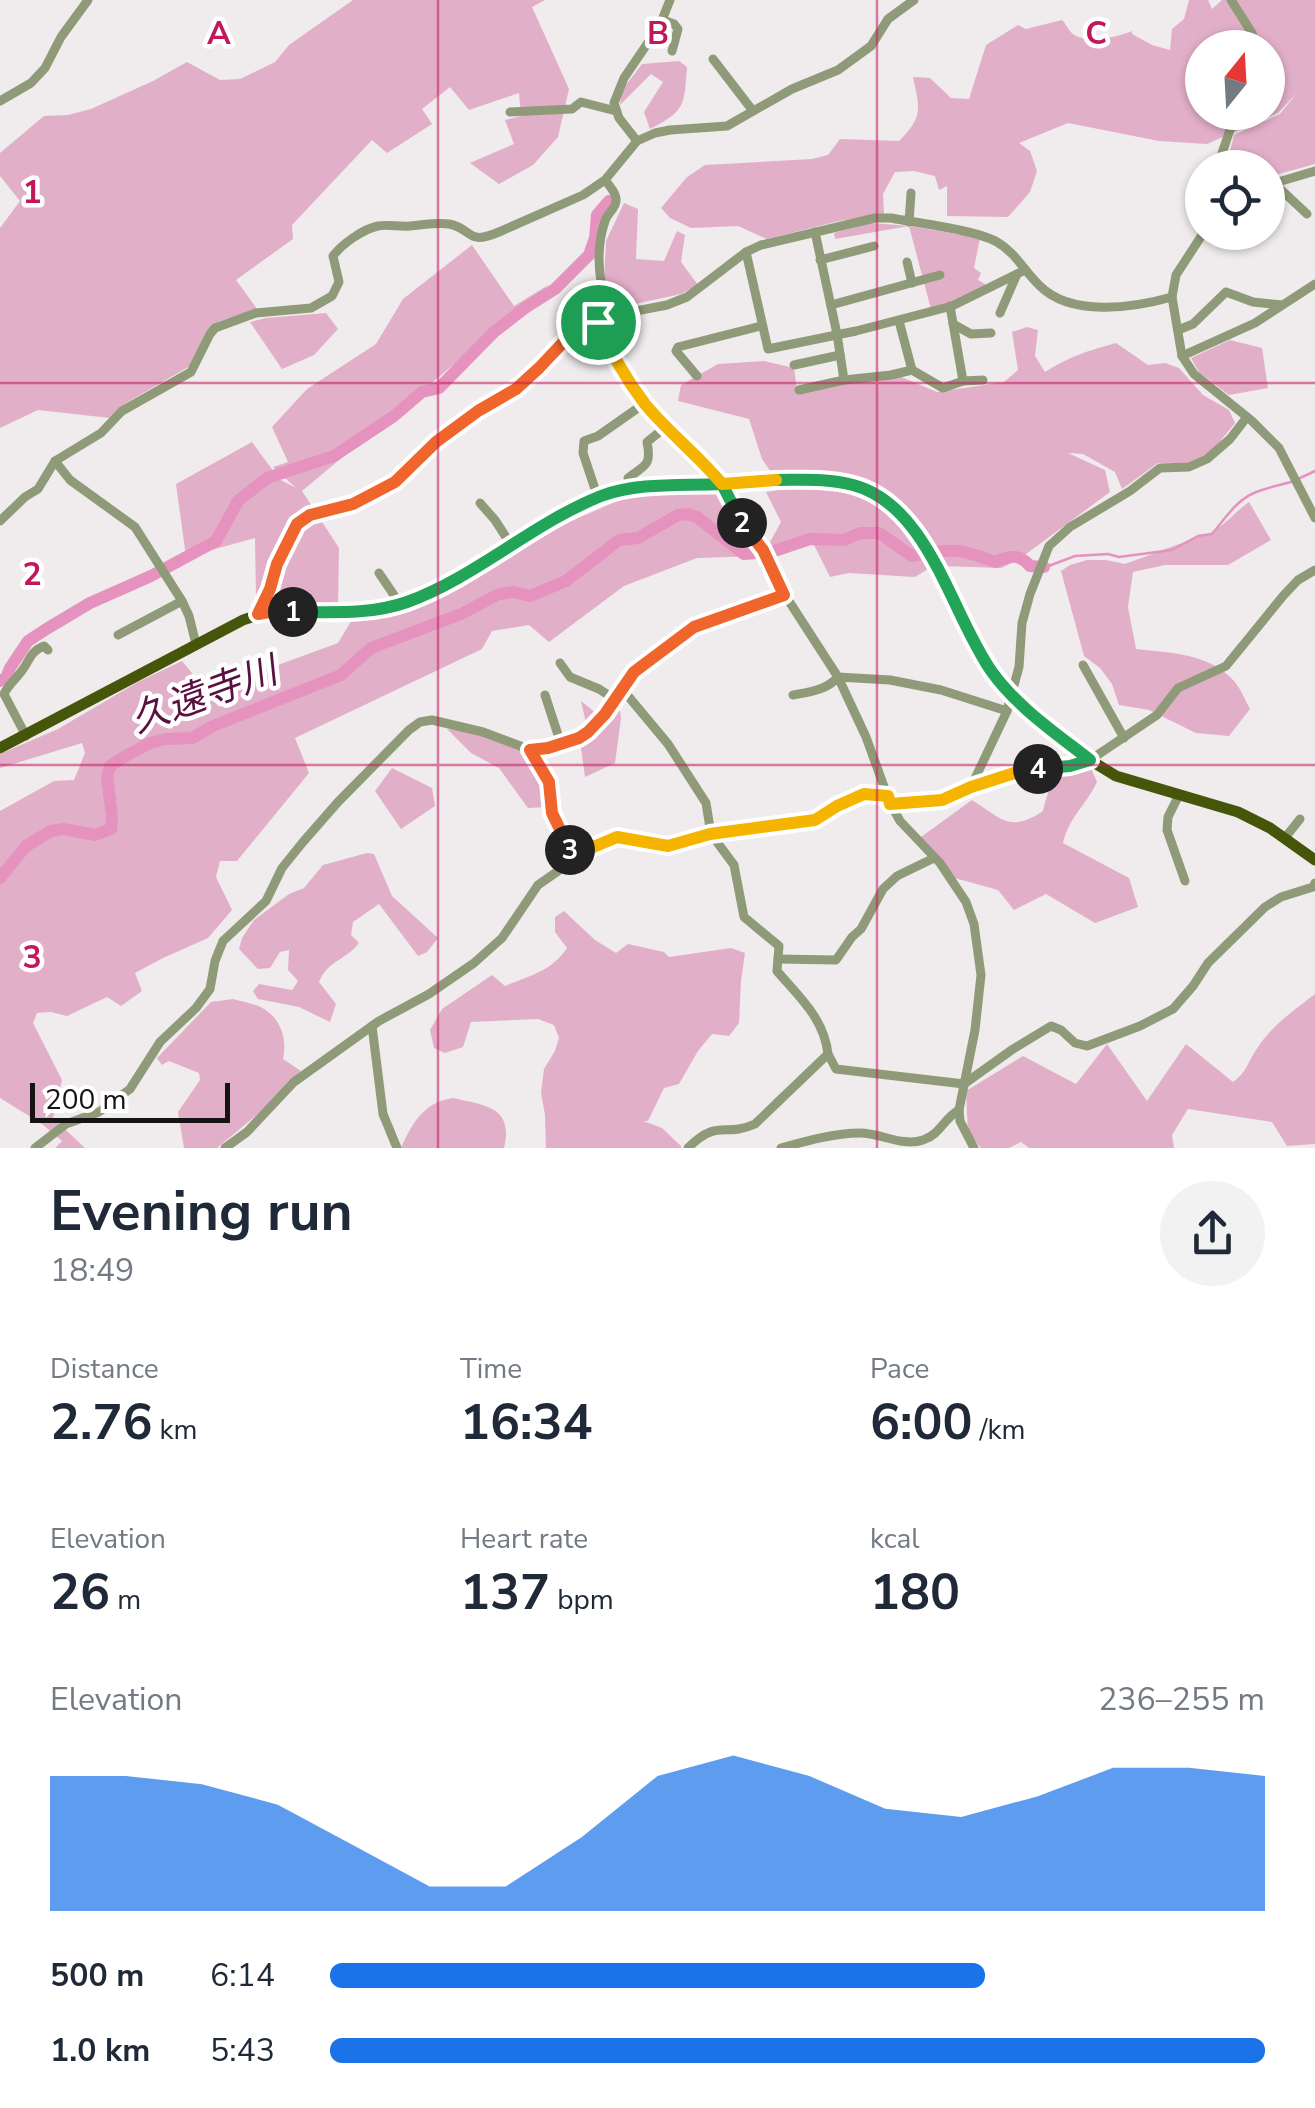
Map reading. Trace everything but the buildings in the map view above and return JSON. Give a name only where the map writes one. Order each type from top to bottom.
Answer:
[{"type":"main road","points":[[0,748],[258,614],[351,612],[400,604],[434,590],[628,479],[722,484],[813,479],[858,486],[894,506],[928,549],[974,643],[994,674],[1090,760],[1116,776],[1238,812],[1315,860]]},
{"type":"street","points":[[0,102],[31,83],[44,68],[88,0]]},
{"type":"street","points":[[636,141],[614,104],[624,78],[663,20],[670,0]]},
{"type":"street","points":[[0,521],[38,489],[56,461],[101,433],[122,411],[190,372],[215,328],[256,313],[311,308],[325,301],[338,288],[333,256],[369,230],[379,226],[452,224],[472,238],[489,236],[583,195],[605,180],[636,141],[670,130],[727,126],[792,89],[850,63],[871,46],[888,19],[914,0]]},
{"type":"street","points":[[1231,0],[1250,30]]},
{"type":"street","points":[[663,20],[678,30],[672,51]]},
{"type":"street","points":[[712,59],[754,111]]},
{"type":"street","points":[[510,112],[572,110],[581,102],[616,111]]},
{"type":"street","points":[[1285,180],[1315,171]]},
{"type":"street","points":[[605,180],[616,196],[616,204],[604,222],[598,269],[610,316]]},
{"type":"street","points":[[908,222],[911,193]]},
{"type":"street","points":[[1285,196],[1307,214]]},
{"type":"street","points":[[258,614],[297,524],[310,515],[353,504],[395,482],[436,442],[486,405],[516,389],[572,333],[610,316],[687,298],[746,252],[761,245],[875,218],[908,222],[989,238],[1010,252],[1021,272],[1043,290],[1077,306],[1132,305],[1172,297]]},
{"type":"street","points":[[816,232],[844,380]]},
{"type":"street","points":[[820,260],[874,246]]},
{"type":"street","points":[[1192,250],[1176,275],[1172,297],[1182,356],[1194,374],[1278,448],[1315,518]]},
{"type":"street","points":[[746,252],[768,349],[950,306],[1021,272]]},
{"type":"street","points":[[908,262],[912,283]]},
{"type":"street","points":[[1000,313],[1021,272]]},
{"type":"street","points":[[830,305],[940,275]]},
{"type":"street","points":[[1182,356],[1256,323],[1315,284]]},
{"type":"street","points":[[1178,330],[1193,324],[1226,292],[1254,302],[1282,304]]},
{"type":"street","points":[[950,306],[963,381]]},
{"type":"street","points":[[900,320],[912,370]]},
{"type":"street","points":[[598,322],[612,355],[644,403],[722,484],[746,530],[765,553],[784,595],[838,677],[900,821],[954,882],[966,902],[980,953],[980,996],[959,1110],[960,1121],[974,1148]]},
{"type":"street","points":[[953,324],[972,334],[991,332]]},
{"type":"street","points":[[698,376],[676,351],[678,347],[762,326]]},
{"type":"street","points":[[794,365],[840,355]]},
{"type":"street","points":[[799,390],[912,370],[943,388],[963,381],[984,380]]},
{"type":"street","points":[[598,498],[583,453],[584,441],[598,436],[644,403]]},
{"type":"street","points":[[971,787],[1007,711],[1019,666],[1022,623],[1050,546],[1070,526],[1130,491],[1160,468],[1189,466],[1207,459],[1246,417]]},
{"type":"street","points":[[628,479],[649,462],[646,442],[667,426]]},
{"type":"street","points":[[56,461],[70,480],[135,526],[182,601],[196,644]]},
{"type":"street","points":[[480,503],[511,546]]},
{"type":"street","points":[[225,1148],[247,1132],[294,1082],[372,1026],[474,963],[502,938],[538,884],[591,848],[617,837],[668,846],[710,834],[815,820],[864,794],[889,800],[942,800],[1024,770],[1090,760],[1158,715],[1178,688],[1226,666],[1282,596],[1315,570]]},
{"type":"street","points":[[379,572],[400,604]]},
{"type":"street","points":[[35,1148],[66,1124],[99,1112],[130,1089],[160,1042],[205,997],[223,941],[266,901],[282,868],[303,842],[408,730],[432,720],[483,732],[530,750],[579,738],[616,700],[634,672],[694,627],[784,595]]},
{"type":"street","points":[[118,635],[182,601]]},
{"type":"street","points":[[26,736],[4,694],[33,652],[44,646],[48,650]]},
{"type":"street","points":[[560,663],[570,676],[616,700]]},
{"type":"street","points":[[1082,665],[1124,738]]},
{"type":"street","points":[[838,677],[897,681],[1007,711]]},
{"type":"street","points":[[793,695],[814,692],[838,677]]},
{"type":"street","points":[[623,690],[648,718],[706,803],[710,834],[734,865],[744,917],[778,946],[776,972],[813,1011],[836,1069],[964,1084],[1051,1026],[1062,1030],[1075,1043],[1088,1046],[1173,1009],[1208,963],[1265,906],[1315,884]]},
{"type":"street","points":[[545,695],[561,744]]},
{"type":"street","points":[[530,750],[549,782],[552,813],[574,860]]},
{"type":"street","points":[[1180,794],[1168,818],[1167,830],[1185,881]]},
{"type":"street","points":[[1284,839],[1300,819]]},
{"type":"street","points":[[778,959],[836,960],[861,929],[883,889],[897,876],[934,858]]},
{"type":"street","points":[[372,1026],[384,1114],[397,1148]]},
{"type":"street","points":[[688,1148],[706,1132],[744,1129],[755,1124],[828,1054]]},
{"type":"street","points":[[781,1148],[861,1133],[914,1143],[933,1136],[959,1110]]},
{"type":"shaded area","points":[[353,0],[545,0],[532,7],[569,89],[558,137],[533,165],[499,184],[470,163],[514,144],[505,120],[521,116],[519,93],[469,110],[450,87],[422,109],[432,124],[387,153],[372,140],[292,225],[293,239],[236,280],[257,309],[220,321],[206,332],[190,366],[126,403],[110,418],[38,410],[0,428],[0,228],[20,201],[0,176],[0,153],[44,116],[91,109],[187,62],[220,80],[240,79],[275,62],[289,45]]},
{"type":"shaded area","points":[[1189,0],[1208,0],[1212,9],[1222,0],[1315,0],[1315,164],[1285,172],[1285,150],[1230,150],[1234,135],[1245,130],[1285,130],[1285,108],[1297,93],[1285,106],[1285,30],[1185,30],[1185,130],[1239,130],[1207,144],[1159,141],[1068,123],[1019,143],[1030,151],[1037,171],[1030,192],[1008,217],[947,216],[947,186],[939,190],[935,176],[914,171],[895,172],[883,194],[884,214],[767,239],[738,226],[691,228],[670,218],[661,208],[687,177],[705,165],[812,159],[828,155],[840,139],[899,141],[918,112],[913,77],[930,78],[951,98],[969,99],[986,45],[1018,25],[1026,29],[1062,20],[1078,37],[1094,39],[1132,31],[1152,45],[1170,50],[1172,29],[1184,19]]},
{"type":"shaded area","points":[[679,61],[687,67],[681,106],[650,129],[644,112],[663,82],[651,74],[620,105],[622,90],[642,64]]},
{"type":"shaded area","points":[[624,203],[638,209],[636,259],[664,261],[677,231],[685,235],[681,262],[698,285],[681,294],[612,309],[604,282],[606,241]]},
{"type":"shaded area","points":[[871,223],[910,226],[980,238],[974,268],[981,273],[978,280],[985,286],[955,304],[931,309],[909,226],[835,239],[834,233]]},
{"type":"shaded area","points":[[472,245],[514,306],[550,284],[302,491],[339,548],[338,609],[256,597],[255,538],[186,557],[176,484],[252,442],[279,479],[296,488],[273,467],[288,462],[272,427],[307,389],[376,344],[403,299]]},
{"type":"shaded area","points":[[326,313],[338,329],[314,355],[282,369],[250,322],[266,318]]},
{"type":"shaded area","points":[[1027,327],[1038,330],[1035,356],[1045,372],[1079,354],[1116,343],[1148,365],[1165,363],[1179,368],[1203,395],[1229,410],[1235,423],[1212,451],[1191,463],[1158,463],[1122,489],[1115,472],[1083,454],[1068,453],[1105,470],[1110,492],[1018,560],[1001,568],[942,566],[913,518],[880,493],[850,479],[822,473],[773,475],[762,459],[749,419],[678,401],[681,385],[718,364],[764,361],[794,368],[797,390],[899,376],[937,392],[1004,382],[1018,370],[1012,332]]},
{"type":"shaded area","points":[[1230,340],[1262,348],[1268,388],[1229,395],[1199,372],[1191,358]]},
{"type":"shaded area","points":[[804,486],[863,497],[889,510],[910,533],[928,569],[915,577],[849,573],[830,577],[813,543],[778,556],[769,544],[781,522],[766,492]]},
{"type":"shaded area","points":[[720,491],[761,556],[697,558],[624,586],[549,642],[529,625],[492,631],[482,649],[295,738],[309,773],[237,861],[220,861],[216,877],[232,910],[208,938],[135,973],[142,991],[121,1006],[107,997],[67,1016],[37,1013],[33,1023],[62,1080],[53,1118],[85,1148],[55,1148],[62,1141],[0,1098],[0,811],[54,781],[74,780],[85,753],[82,743],[0,768],[0,754],[58,729],[182,661],[205,689],[234,681],[338,643],[353,618],[452,592],[453,582],[546,532],[638,492]]},
{"type":"shaded area","points":[[1249,502],[1271,540],[1228,565],[1165,565],[1133,572],[1128,607],[1136,649],[1189,656],[1213,665],[1234,681],[1250,709],[1229,736],[1196,733],[1149,710],[1119,705],[1112,684],[1084,656],[1061,571],[1087,560],[1125,564],[1208,534]]},
{"type":"shaded area","points":[[618,696],[621,718],[615,763],[585,777],[580,740],[588,732],[581,701],[601,717]]},
{"type":"shaded area","points":[[447,729],[483,732],[529,749],[549,782],[548,807],[528,808],[499,768],[471,753]]},
{"type":"shaded area","points":[[1090,766],[1097,782],[1063,843],[1129,878],[1138,907],[1095,923],[1046,894],[1014,910],[998,890],[951,877],[921,837],[972,800],[1006,821],[1032,818],[1043,811],[1057,780]]},
{"type":"shaded area","points":[[392,768],[432,788],[435,806],[401,829],[375,791]]},
{"type":"shaded area","points":[[374,854],[392,896],[438,938],[427,952],[418,956],[379,904],[353,922],[351,935],[359,943],[327,969],[319,982],[336,1004],[330,1022],[299,1007],[258,999],[253,991],[259,984],[292,990],[298,981],[288,970],[289,950],[280,952],[270,968],[258,969],[239,949],[254,920],[289,894],[304,888],[323,865]]},
{"type":"shaded area","points":[[564,911],[595,940],[616,953],[628,944],[664,952],[669,957],[731,948],[745,953],[739,1023],[729,1036],[712,1034],[679,1084],[664,1088],[648,1121],[643,1121],[662,1128],[681,1148],[546,1148],[541,1093],[544,1069],[559,1038],[554,1025],[538,1019],[471,1022],[463,1047],[445,1053],[434,1048],[430,1030],[442,1009],[492,975],[505,986],[539,972],[561,956],[567,948],[555,932],[555,917]]},
{"type":"shaded area","points":[[1315,994],[1315,1144],[1287,1146],[1272,1122],[1188,1109],[1172,1135],[1174,1148],[1029,1148],[1021,1142],[1009,1148],[981,1148],[968,1133],[966,1091],[1023,1056],[1076,1084],[1107,1044],[1147,1101],[1186,1044],[1233,1082],[1268,1034]]},
{"type":"shaded area","points":[[233,999],[272,1015],[282,1032],[283,1059],[301,1071],[217,1148],[184,1148],[178,1112],[200,1080],[199,1073],[169,1061],[162,1065],[157,1058],[211,1002]]},
{"type":"shaded area","points":[[453,1098],[486,1106],[501,1116],[506,1134],[504,1148],[401,1148],[420,1115],[434,1104]]},
{"type":"waterway","points":[[0,681],[6,678],[28,641],[48,628],[216,541],[238,501],[267,478],[334,456],[422,392],[439,388],[494,332],[555,289],[589,255],[597,215],[609,201]]},
{"type":"waterway","points":[[1298,479],[1315,471]]},
{"type":"waterway","points":[[1046,567],[1075,556],[1119,557],[1172,550],[1198,536],[1212,534],[1244,498],[1291,482]]},
{"type":"waterway","name":"久遠寺川","points":[[0,878],[26,846],[51,831],[63,829],[95,835],[111,829],[107,777],[110,766],[150,743],[192,738],[341,675],[371,648],[461,614],[499,594],[530,596],[566,581],[619,540],[638,538],[678,515],[697,517],[744,554],[771,552],[810,539],[844,540],[860,533],[879,533],[912,556],[955,551],[995,562],[1018,557],[1030,566],[1044,567]]},
{"type":"route","points":[[598,322],[572,333],[516,389],[436,442],[395,482],[353,504],[310,515],[297,524],[258,614],[351,612],[406,602],[600,497],[636,488],[722,484],[746,530],[763,550],[784,595],[694,627],[634,672],[588,732],[548,748],[530,750],[549,782],[552,813],[574,860],[617,837],[668,846],[710,834],[815,820],[864,794],[888,796],[890,804],[942,800],[1024,770],[1090,760],[1038,719],[994,674],[924,544],[894,506],[858,486],[839,482],[813,479],[722,484],[644,403],[612,355],[598,322]]}]
